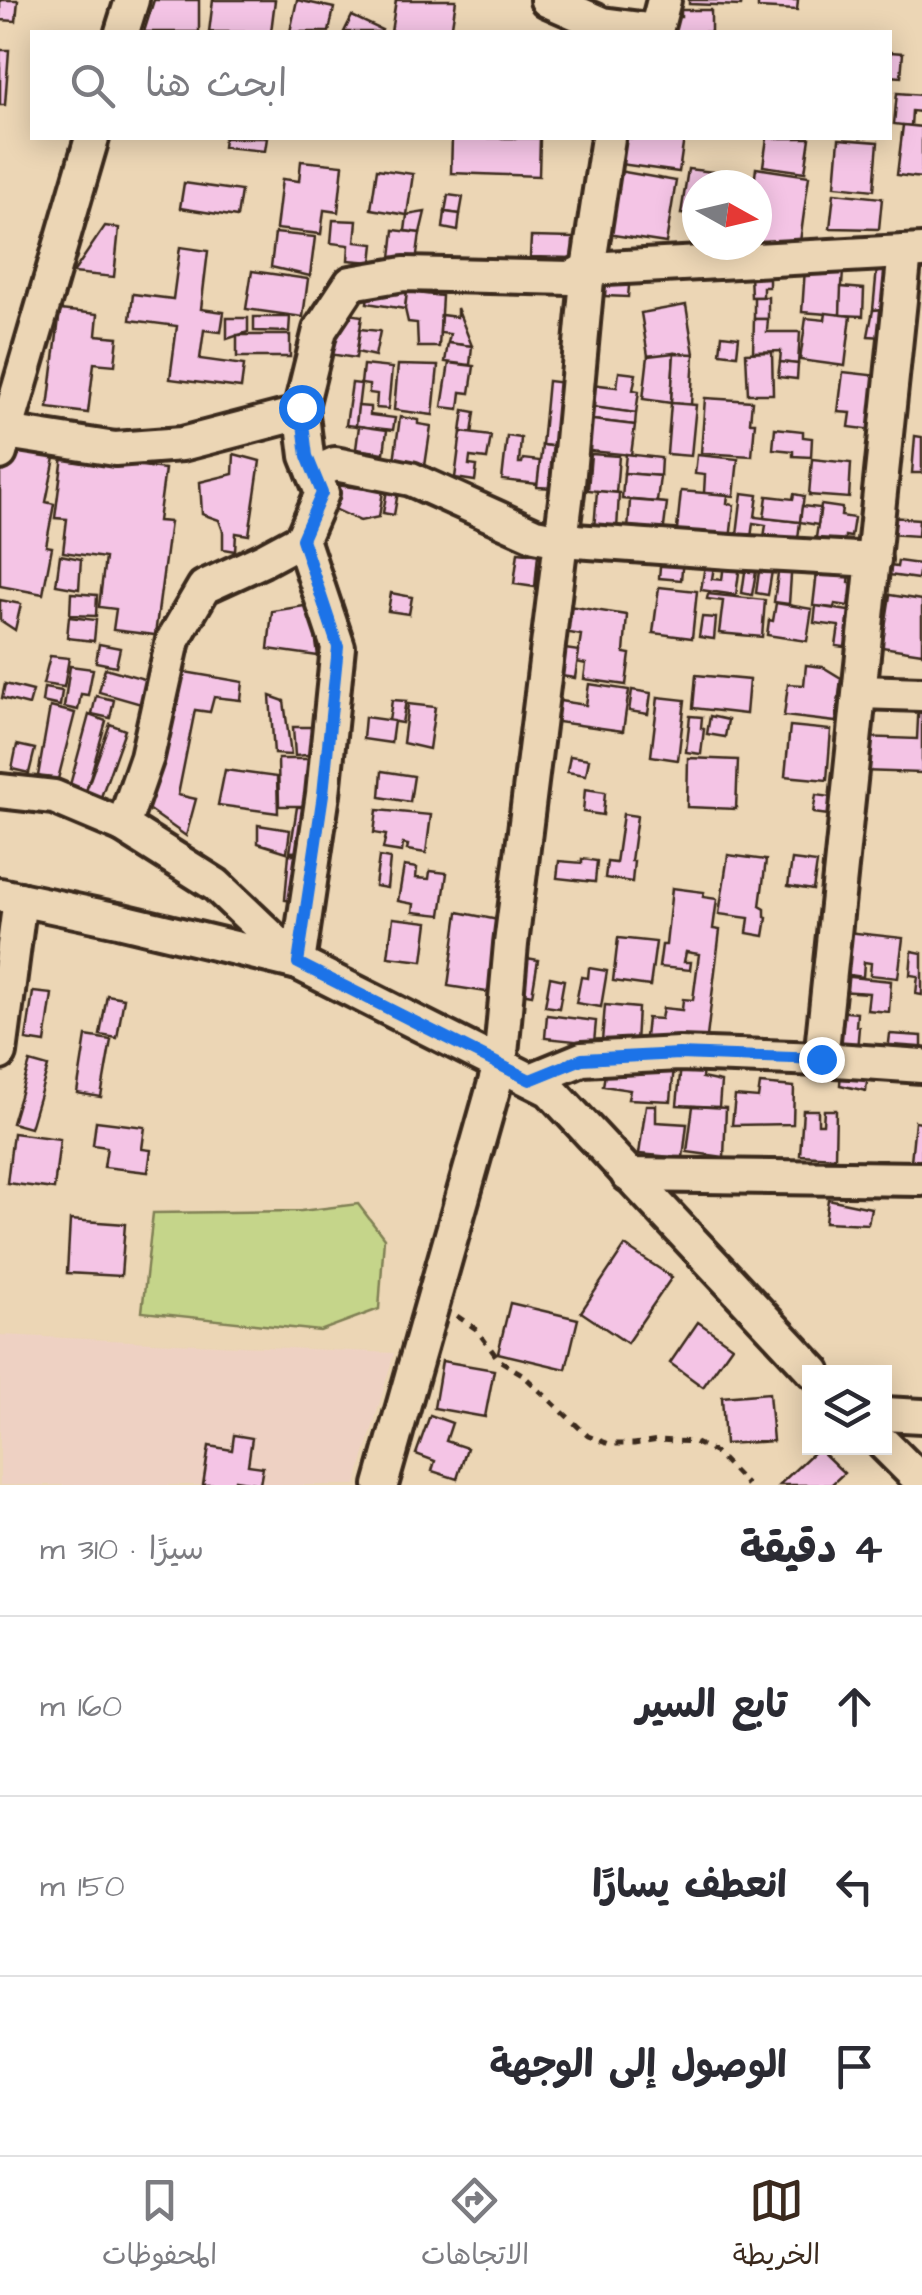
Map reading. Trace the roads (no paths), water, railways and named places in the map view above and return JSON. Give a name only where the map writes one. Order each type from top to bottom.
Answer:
[{"type":"street","points":[[123,30],[132,0]]},
{"type":"street","points":[[546,0],[602,24],[642,30]]},
{"type":"street","points":[[656,30],[664,0]]},
{"type":"street","points":[[91,140],[4,432],[115,449],[132,448],[182,444],[302,414]]},
{"type":"street","points":[[381,1485],[500,1065],[588,269],[608,140]]},
{"type":"street","points":[[122,826],[147,757],[174,640],[204,587],[302,539],[322,493],[307,456],[301,407],[320,330],[351,282],[404,274],[571,278],[588,269],[914,252],[874,560],[821,1059]]},
{"type":"street","points":[[314,473],[335,464],[411,479],[536,534],[561,540],[874,560]]},
{"type":"street","points":[[298,963],[323,794],[338,647],[302,539]]},
{"type":"street","points":[[860,692],[922,694]]},
{"type":"street","points":[[0,791],[54,797],[122,826],[216,885],[298,963]]},
{"type":"street","points":[[0,1054],[10,897],[298,963],[550,1090],[807,1365]]},
{"type":"street","points":[[530,1080],[582,1059],[679,1054],[922,1066]]},
{"type":"street","points":[[628,1175],[922,1179]]},
{"type":"street","points":[[892,1414],[922,1416]]},
{"type":"street","points":[[892,1452],[922,1482]]}]
